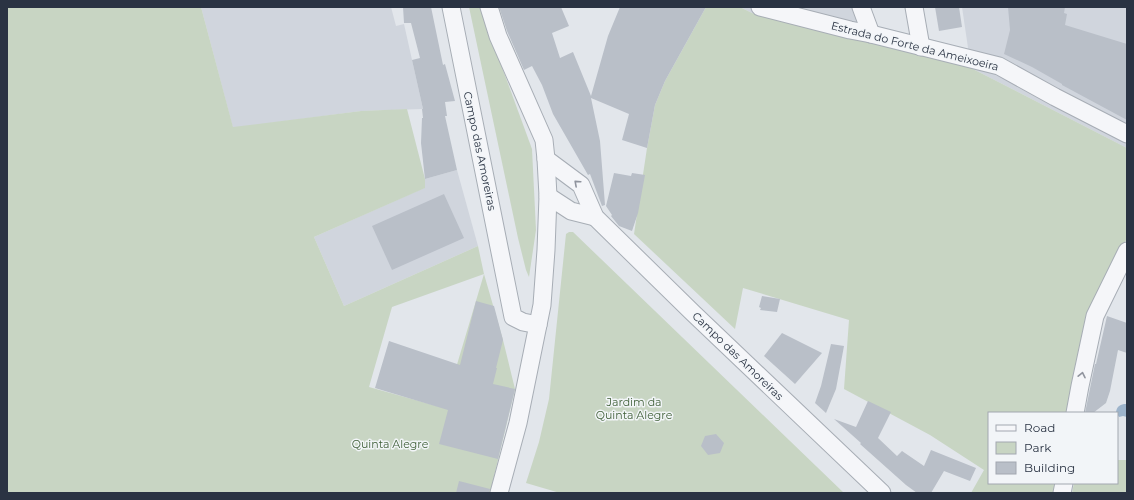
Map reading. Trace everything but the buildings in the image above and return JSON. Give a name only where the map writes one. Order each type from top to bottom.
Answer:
[{"type":"street","name":"Campo das Amoreiras","points":[[450,7],[513,317],[523,322],[538,325]]},
{"type":"street","points":[[490,7],[498,36],[544,140],[548,196],[542,305],[518,423],[499,493]]},
{"type":"street","name":"Estrada do Forte da Ameixoeira","points":[[760,7],[999,66],[1127,134]]},
{"type":"street","points":[[861,7],[871,34]]},
{"type":"street","points":[[914,7],[921,47]]},
{"type":"street","name":"Campo das Amoreiras","points":[[546,159],[582,186],[595,217],[704,324],[882,493]]},
{"type":"street","points":[[548,196],[571,211],[595,217]]},
{"type":"street","points":[[1075,412],[1095,316],[1127,250]]},
{"type":"shaded area","points":[[201,7],[391,7],[396,26],[404,24],[423,109],[361,111],[233,128]]},
{"type":"shaded area","points":[[740,7],[853,7],[868,42],[752,13]]},
{"type":"shaded area","points":[[962,7],[1127,7],[1127,148],[971,68]]},
{"type":"shaded area","points":[[457,170],[478,246],[344,306],[314,237],[424,188],[425,179]]},
{"type":"green space","name":"Quinta Alegre","points":[[7,7],[201,7],[233,127],[361,111],[407,109],[425,179],[425,188],[314,237],[344,306],[478,246],[484,274],[515,389],[490,493],[7,493]],"holes":[[[484,274],[444,408],[369,387],[392,307]]]},
{"type":"green space","points":[[469,7],[480,7],[532,149],[536,230],[529,277],[518,238]]},
{"type":"green space","points":[[706,7],[740,7],[752,13],[971,68],[1127,148],[1127,238],[1091,314],[1070,412],[988,412],[988,484],[1056,484],[1054,493],[971,493],[984,470],[930,435],[844,389],[849,320],[743,288],[735,329],[634,234],[655,105],[665,81]]},
{"type":"green space","name":"Jardim da Quinta Alegre","points":[[573,232],[844,493],[560,493],[526,483],[539,442],[549,399],[566,234]]},
{"type":"green space","points":[[1118,460],[1127,460],[1127,493],[1072,493],[1074,484],[1118,484]]},
{"type":"water","points":[[1127,404],[1127,417],[1119,417],[1118,412],[1116,412],[1120,406]]}]
